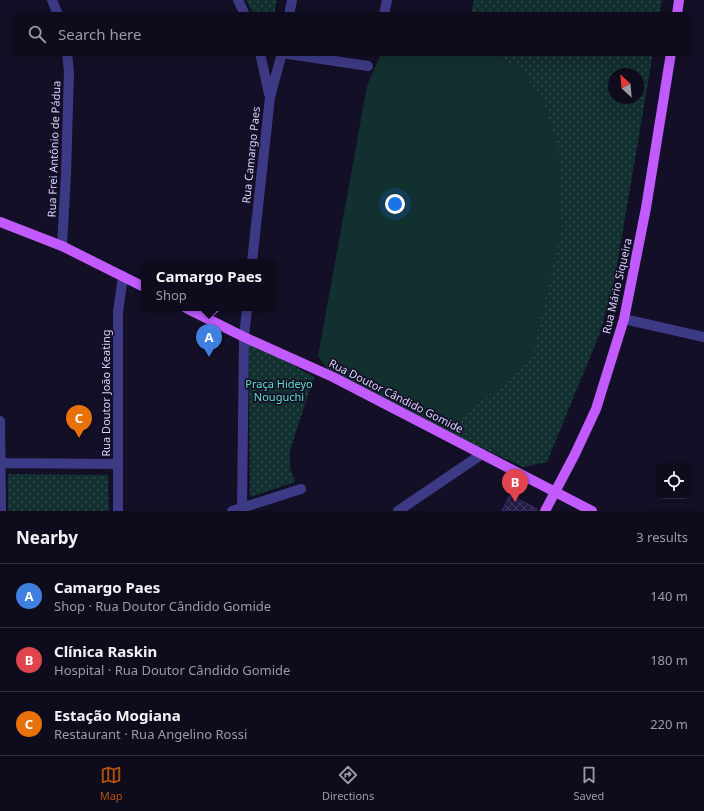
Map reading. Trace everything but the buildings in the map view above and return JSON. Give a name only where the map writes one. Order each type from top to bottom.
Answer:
[{"type":"main road","points":[[677,12],[679,0]]},
{"type":"main road","name":"Rua Mário Siqueira","points":[[545,511],[576,454],[596,409],[624,319],[646,208],[671,56]]},
{"type":"main road","points":[[0,222],[62,246],[141,285]]},
{"type":"main road","name":"Rua Doutor Cândido Gomide","points":[[192,311],[244,337],[333,376],[592,511]]},
{"type":"main road","points":[[204,317],[211,311]]},
{"type":"street","points":[[52,0],[57,12]]},
{"type":"street","points":[[238,0],[244,12]]},
{"type":"street","points":[[290,12],[292,0]]},
{"type":"street","points":[[385,12],[387,0]]},
{"type":"street","name":"Rua Frei Antônio de Pádua","points":[[62,246],[67,150],[69,72],[67,56]]},
{"type":"street","points":[[261,56],[270,96]]},
{"type":"street","name":"Rua Camargo Paes","points":[[252,259],[270,96],[281,56]]},
{"type":"street","points":[[302,56],[368,66]]},
{"type":"street","name":"Rua Doutor João Keating","points":[[118,511],[118,312],[123,276]]},
{"type":"street","points":[[247,311],[244,337],[237,510],[301,489]]},
{"type":"street","points":[[624,319],[704,337]]},
{"type":"street","points":[[0,421],[1,511]]},
{"type":"street","points":[[398,511],[482,454]]},
{"type":"street","points":[[0,463],[118,464]]},
{"type":"green space","points":[[246,0],[277,0],[275,12],[252,12]]},
{"type":"green space","points":[[474,0],[662,0],[660,12],[472,12]]},
{"type":"green space","points":[[380,56],[499,56],[524,74],[541,99],[553,130],[558,150],[562,226],[532,358],[511,379],[467,411],[447,432],[333,377],[318,356],[367,86]]},
{"type":"green space","points":[[499,56],[652,56],[614,283],[600,333],[547,462],[523,467],[447,432],[467,411],[511,379],[553,130],[541,99],[524,74]]},
{"type":"green space","name":"Praça Hideyo Nouguchi","points":[[249,341],[314,377],[290,450],[290,468],[295,482],[250,497]]},
{"type":"green space","points":[[8,474],[108,475],[109,511],[8,511]]},
{"type":"place","name":"Camargo Paes","points":[[209,357]]},
{"type":"place","name":"Estação Mogiana","points":[[79,438]]},
{"type":"place","name":"Clínica Raskin","points":[[515,502]]}]
